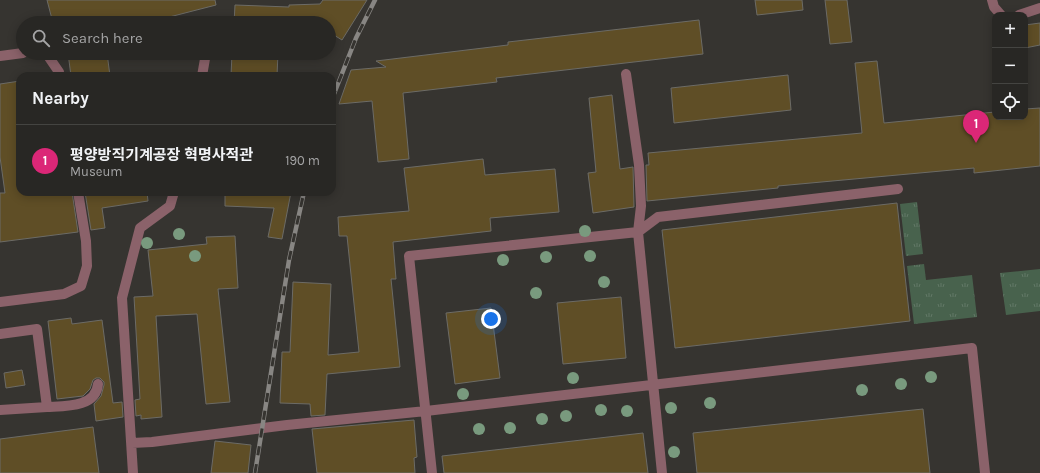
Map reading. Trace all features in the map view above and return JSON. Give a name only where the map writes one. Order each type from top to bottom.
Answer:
[{"type":"street","points":[[992,0],[994,7],[998,12]]},
{"type":"street","points":[[1028,12],[1040,8]]},
{"type":"street","points":[[0,56],[16,54]]},
{"type":"street","points":[[51,60],[59,72]]},
{"type":"street","points":[[203,72],[205,60]]},
{"type":"street","points":[[626,74],[639,165],[641,206],[638,232],[662,473]]},
{"type":"street","points":[[432,473],[409,256],[638,232],[658,217],[898,189]]},
{"type":"street","points":[[0,302],[64,294],[81,286],[87,266],[86,241],[79,196]]},
{"type":"street","points":[[133,473],[122,298],[140,228],[170,206],[173,196]]},
{"type":"street","points":[[0,334],[37,329],[47,407]]},
{"type":"street","points":[[132,443],[152,442],[287,425],[426,411],[972,348],[985,473]]},
{"type":"street","points":[[0,410],[74,405],[90,399],[98,387],[98,384]]},
{"type":"green space","points":[[917,202],[923,254],[906,256],[900,204]]},
{"type":"green space","points":[[924,264],[926,280],[972,275],[977,317],[914,324],[907,266]]},
{"type":"green space","points":[[1040,269],[1040,311],[1006,315],[1000,273]]},
{"type":"building","points":[[47,0],[215,0],[216,5],[173,16],[51,16]]},
{"type":"building","points":[[323,0],[367,0],[342,40],[336,36],[336,16],[234,16],[235,5],[289,7],[289,5],[320,4]]},
{"type":"building","points":[[755,0],[802,0],[803,10],[757,15]]},
{"type":"building","points":[[825,0],[847,0],[852,42],[830,44]]},
{"type":"building","points":[[699,20],[703,54],[496,78],[497,82],[403,93],[409,159],[378,162],[372,101],[339,104],[351,70],[386,67],[376,61],[508,45],[508,42]]},
{"type":"building","points":[[1040,23],[1040,45],[1028,47],[1028,25]]},
{"type":"building","points":[[69,60],[108,60],[109,72],[70,72]]},
{"type":"building","points":[[232,60],[278,60],[277,72],[231,72]]},
{"type":"building","points":[[877,61],[884,123],[992,112],[992,120],[1028,120],[1028,109],[1040,108],[1040,166],[974,173],[974,168],[778,186],[778,188],[647,201],[646,165],[649,165],[648,153],[862,133],[855,63]]},
{"type":"building","points":[[788,75],[791,110],[674,123],[671,88]]},
{"type":"building","points":[[16,82],[16,196],[73,196],[78,232],[0,242],[0,193],[5,193],[0,157],[0,84]]},
{"type":"building","points":[[612,95],[620,169],[633,167],[634,207],[593,213],[588,173],[596,172],[589,98]]},
{"type":"building","points":[[483,159],[485,175],[555,169],[559,212],[490,218],[491,231],[393,242],[396,279],[391,279],[400,367],[327,374],[325,415],[311,416],[310,404],[280,403],[282,352],[290,352],[293,282],[331,284],[328,355],[359,352],[347,236],[339,236],[338,217],[409,211],[404,168]]},
{"type":"building","points":[[86,196],[147,196],[148,201],[102,208],[105,228],[91,230]]},
{"type":"building","points":[[225,196],[290,196],[282,239],[268,237],[274,208],[225,206]]},
{"type":"building","points":[[897,203],[910,321],[675,348],[662,230]]},
{"type":"building","points":[[235,236],[238,288],[218,289],[230,402],[206,404],[197,314],[156,316],[162,417],[141,419],[141,415],[136,416],[135,400],[140,399],[134,297],[153,296],[148,250],[207,244],[206,237]]},
{"type":"building","points":[[621,297],[626,358],[563,364],[557,303]]},
{"type":"building","points":[[491,308],[500,378],[455,384],[446,313]]},
{"type":"building","points":[[71,318],[72,324],[102,320],[113,403],[122,402],[123,417],[96,421],[94,404],[101,396],[104,385],[104,382],[100,378],[93,380],[90,389],[83,396],[57,399],[48,321]]},
{"type":"building","points":[[22,370],[25,385],[6,388],[4,373]]},
{"type":"building","points":[[923,409],[930,473],[697,473],[693,433]]},
{"type":"building","points":[[414,420],[417,457],[414,458],[415,473],[317,473],[312,429]]},
{"type":"building","points":[[93,427],[99,473],[0,473],[0,439]]},
{"type":"building","points":[[643,433],[648,473],[444,473],[442,456]]},
{"type":"building","points":[[215,441],[251,445],[248,473],[211,473]]},
{"type":"railway","points":[[336,89],[356,38],[375,0]]},
{"type":"railway","points":[[255,473],[289,260],[303,196]]},
{"type":"place","name":"평양방직기계공장 혁명사적관","points":[[976,143]]}]
